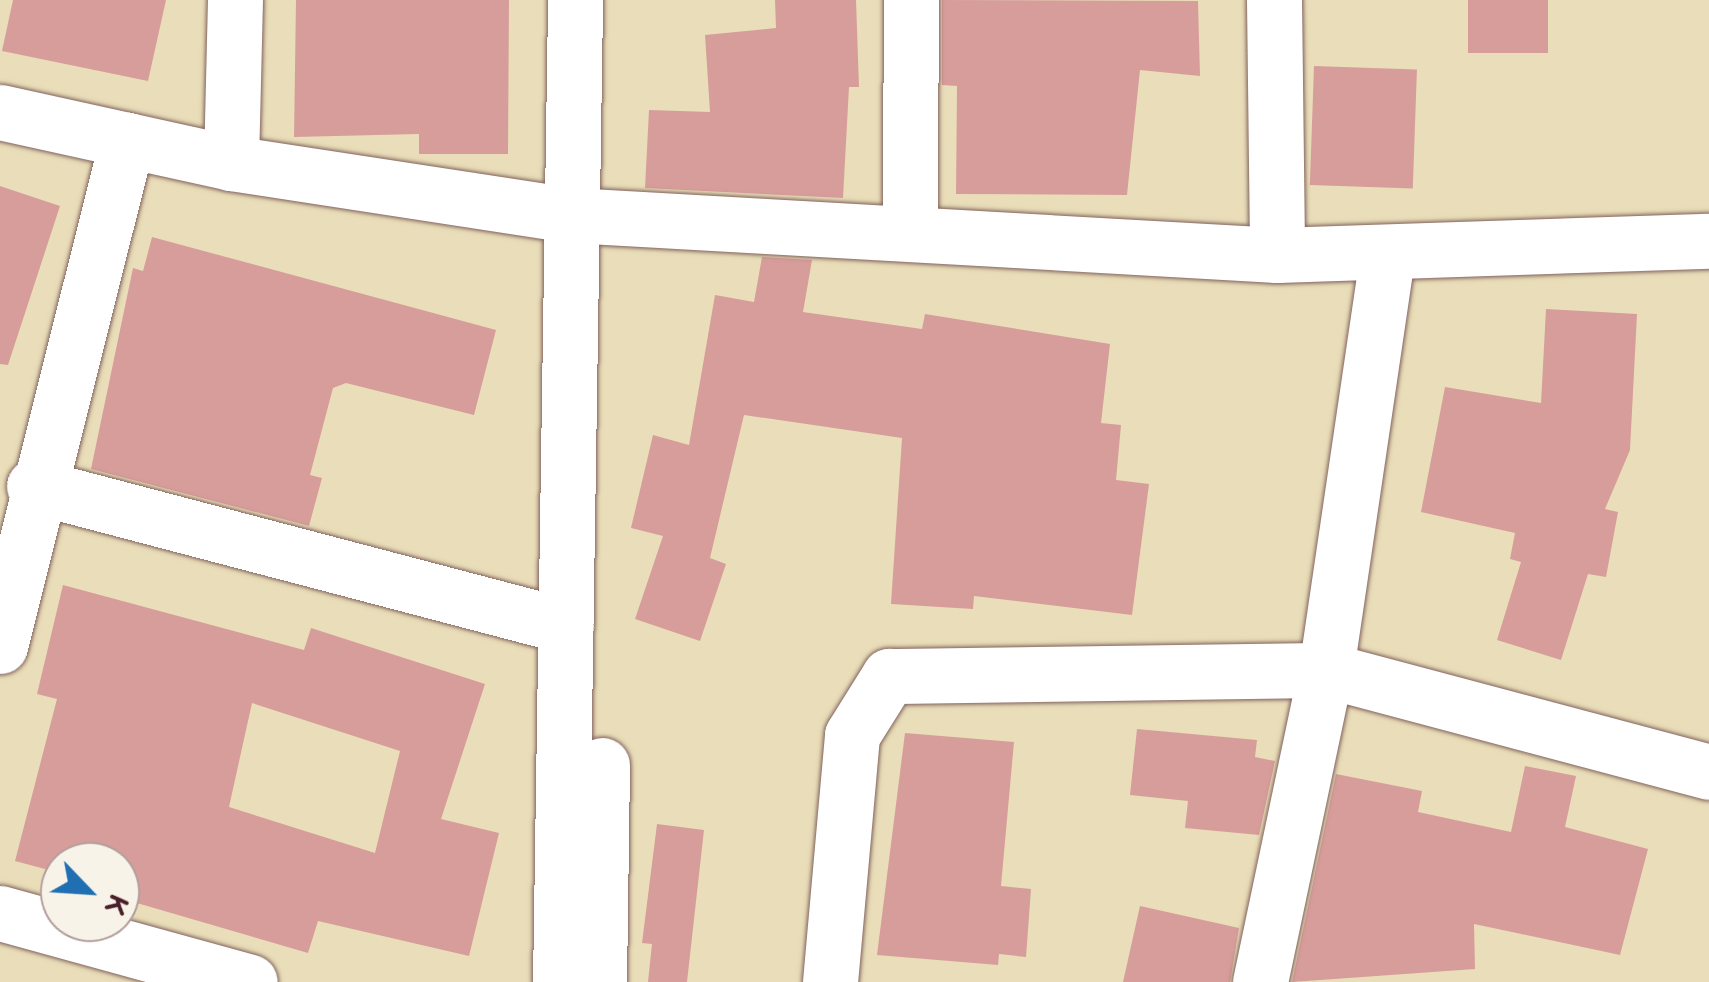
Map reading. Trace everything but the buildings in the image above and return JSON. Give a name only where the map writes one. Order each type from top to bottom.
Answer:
[{"type":"street","points":[[231,164],[235,0]]},
{"type":"street","points":[[575,0],[590,216],[599,982]]},
{"type":"street","points":[[560,982],[566,626],[590,216],[610,0]]},
{"type":"street","points":[[910,233],[911,0]]},
{"type":"street","points":[[1274,0],[1277,255]]},
{"type":"street","points":[[0,112],[231,164],[590,216],[1277,255],[1386,255],[1709,241]]},
{"type":"street","points":[[0,646],[34,486],[127,140]]},
{"type":"street","points":[[1260,982],[1326,670],[1386,255]]},
{"type":"street","points":[[34,486],[566,626]]},
{"type":"street","points":[[830,982],[852,735],[888,676],[1326,670],[1709,772]]},
{"type":"street","points":[[0,914],[250,982]]}]
